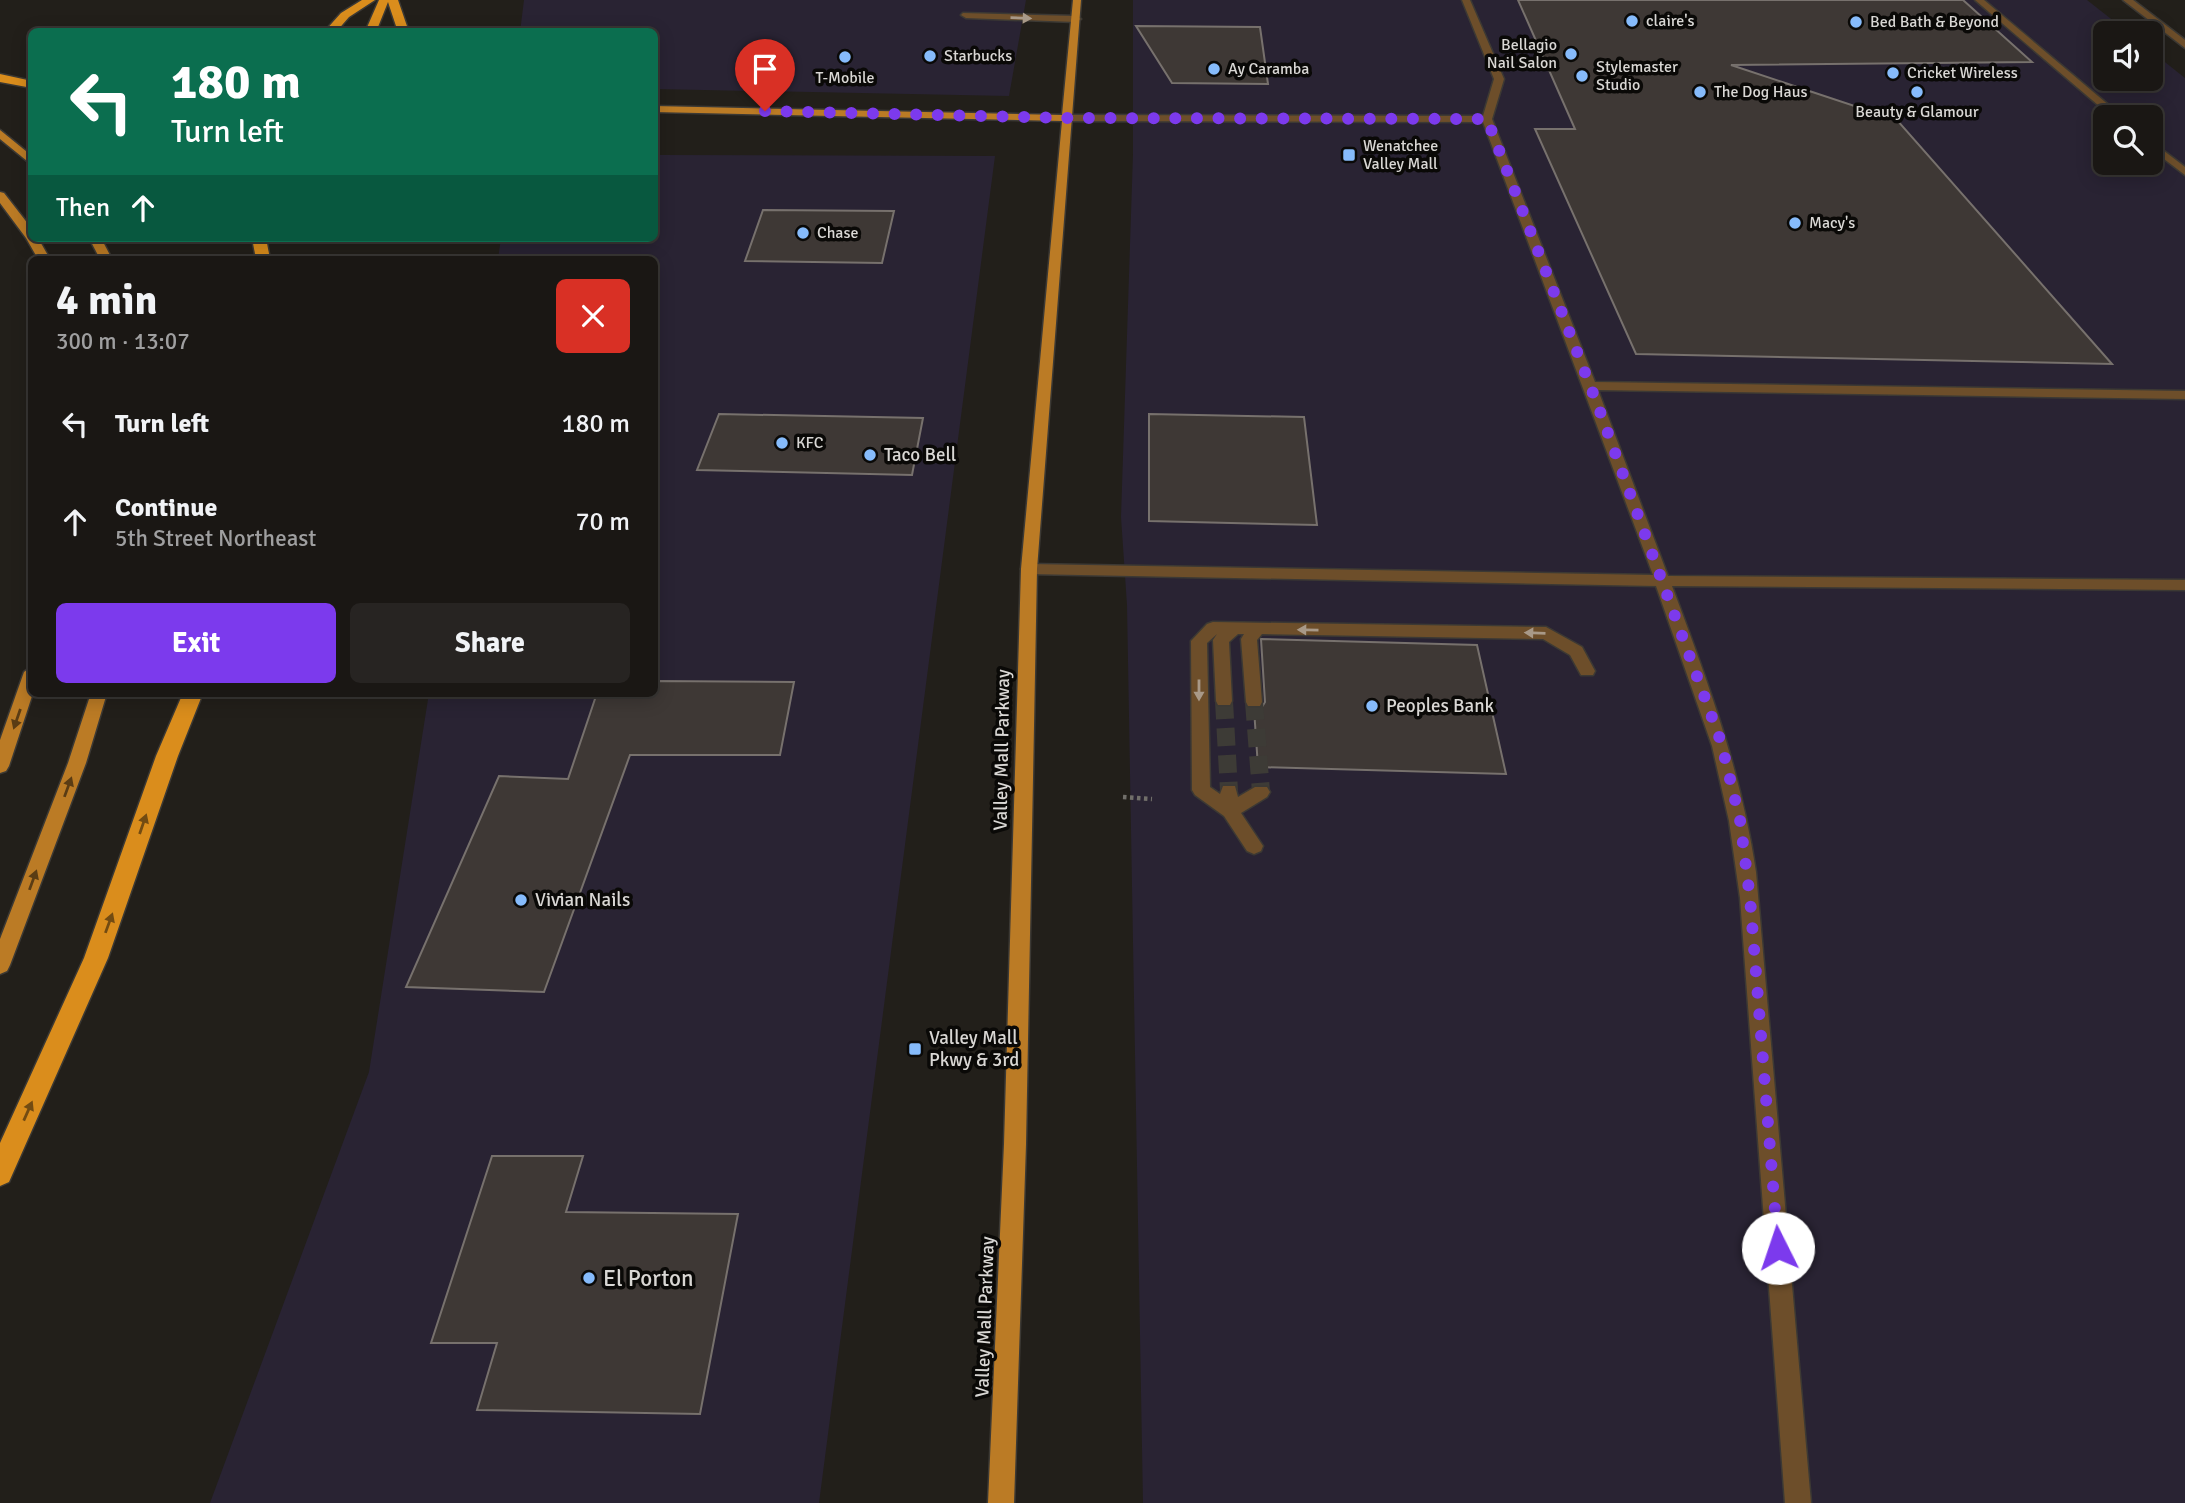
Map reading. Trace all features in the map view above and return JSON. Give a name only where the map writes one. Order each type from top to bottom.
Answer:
[{"type":"highway","points":[[333,28],[345,15],[370,0]]},
{"type":"highway","points":[[373,28],[384,0]]},
{"type":"highway","points":[[393,0],[403,28]]},
{"type":"highway","points":[[4,79],[28,82]]},
{"type":"highway","points":[[0,1173],[96,958],[167,756],[191,697]]},
{"type":"main road","name":"Valley Mall Parkway","points":[[1001,1503],[1015,1130],[1029,569],[1077,0]]},
{"type":"main road","points":[[658,109],[1068,118]]},
{"type":"main road","points":[[0,133],[28,158]]},
{"type":"main road","points":[[0,195],[28,233]]},
{"type":"main road","points":[[0,766],[28,684]]},
{"type":"main road","points":[[0,965],[77,763],[98,697]]},
{"type":"street","points":[[1466,0],[1499,79],[1487,119],[1590,386],[1721,742],[1740,820],[1750,898],[1798,1503]]},
{"type":"street","points":[[1979,0],[2104,105]]},
{"type":"street","points":[[2127,0],[2185,45]]},
{"type":"street","points":[[966,16],[1076,19]]},
{"type":"street","points":[[1068,118],[1487,119]]},
{"type":"street","points":[[2163,154],[2185,172]]},
{"type":"street","points":[[1590,386],[2185,395]]},
{"type":"street","points":[[1029,569],[1662,581],[2185,585]]},
{"type":"street","points":[[1254,846],[1230,811],[1201,790],[1199,641],[1213,628],[1546,633],[1576,651],[1587,670]]},
{"type":"street","points":[[1224,701],[1221,640],[1233,629]]},
{"type":"street","points":[[1254,702],[1249,639],[1257,629]]},
{"type":"street","points":[[1229,791],[1230,811]]},
{"type":"street","points":[[1230,811],[1261,792]]},
{"type":"path","points":[[1123,797],[1152,799]]},
{"type":"shaded area","points":[[524,0],[1026,0],[1009,96],[658,89],[658,28],[520,28]]},
{"type":"shaded area","name":"Wenatchee Valley Mall","points":[[1133,0],[2087,0],[2114,21],[2093,21],[2093,91],[2163,91],[2163,61],[2185,78],[2185,1503],[1143,1503],[1127,605],[1121,517],[1133,154]]},
{"type":"shaded area","points":[[658,155],[995,156],[819,1503],[210,1503],[369,1072],[428,697],[658,697],[658,256],[498,256],[500,242],[658,242]]},
{"type":"building","points":[[1518,0],[1963,0],[2032,62],[1731,65],[1897,120],[2112,364],[1636,354],[1535,129],[1575,129]]},
{"type":"building","name":"Ay Caramba","points":[[1136,26],[1260,27],[1268,84],[1172,83]]},
{"type":"building","name":"Chase","points":[[763,210],[894,211],[882,263],[745,261]]},
{"type":"building","points":[[719,414],[923,418],[912,475],[697,470]]},
{"type":"building","points":[[1149,414],[1304,417],[1317,525],[1149,521]]},
{"type":"building","name":"Peoples Bank","points":[[1261,639],[1477,645],[1506,774],[1258,767],[1254,709],[1262,707],[1265,702]]},
{"type":"building","points":[[658,681],[794,682],[780,755],[630,755],[544,992],[406,987],[499,776],[568,779],[596,697],[658,697]]},
{"type":"building","name":"El Porton","points":[[492,1156],[583,1156],[566,1212],[738,1214],[700,1414],[477,1410],[497,1343],[431,1343]]},
{"type":"tunnel","points":[[1224,701],[1229,791]]},
{"type":"tunnel","points":[[1254,702],[1261,792]]},
{"type":"place","name":"claire's","points":[[1632,21]]},
{"type":"place","name":"Bed Bath & Beyond","points":[[1856,22]]},
{"type":"place","name":"Bellagio Nail Salon","points":[[1571,54]]},
{"type":"place","name":"Starbucks","points":[[930,56]]},
{"type":"place","name":"T-Mobile","points":[[845,57]]},
{"type":"place","name":"Ay Caramba","points":[[1214,69]]},
{"type":"place","name":"Cricket Wireless","points":[[1893,73]]},
{"type":"place","name":"Stylemaster Studio","points":[[1582,76]]},
{"type":"place","name":"The Dog Haus","points":[[1700,92]]},
{"type":"place","name":"Beauty & Glamour","points":[[1917,92]]},
{"type":"place","name":"Wenatchee Valley Mall","points":[[1349,155]]},
{"type":"place","name":"Macy's","points":[[1795,223]]},
{"type":"place","name":"Chase","points":[[803,233]]},
{"type":"place","name":"KFC","points":[[782,443]]},
{"type":"place","name":"Taco Bell","points":[[870,455]]},
{"type":"place","name":"Peoples Bank","points":[[1372,706]]},
{"type":"place","name":"Vivian Nails","points":[[521,900]]},
{"type":"place","name":"Valley Mall Pkwy & 3rd","points":[[915,1049]]},
{"type":"place","name":"El Porton","points":[[589,1278]]},
{"type":"route","points":[[765,111],[1068,118],[1487,119],[1598,406],[1721,742],[1740,820],[1750,898],[1778,1248]]}]
